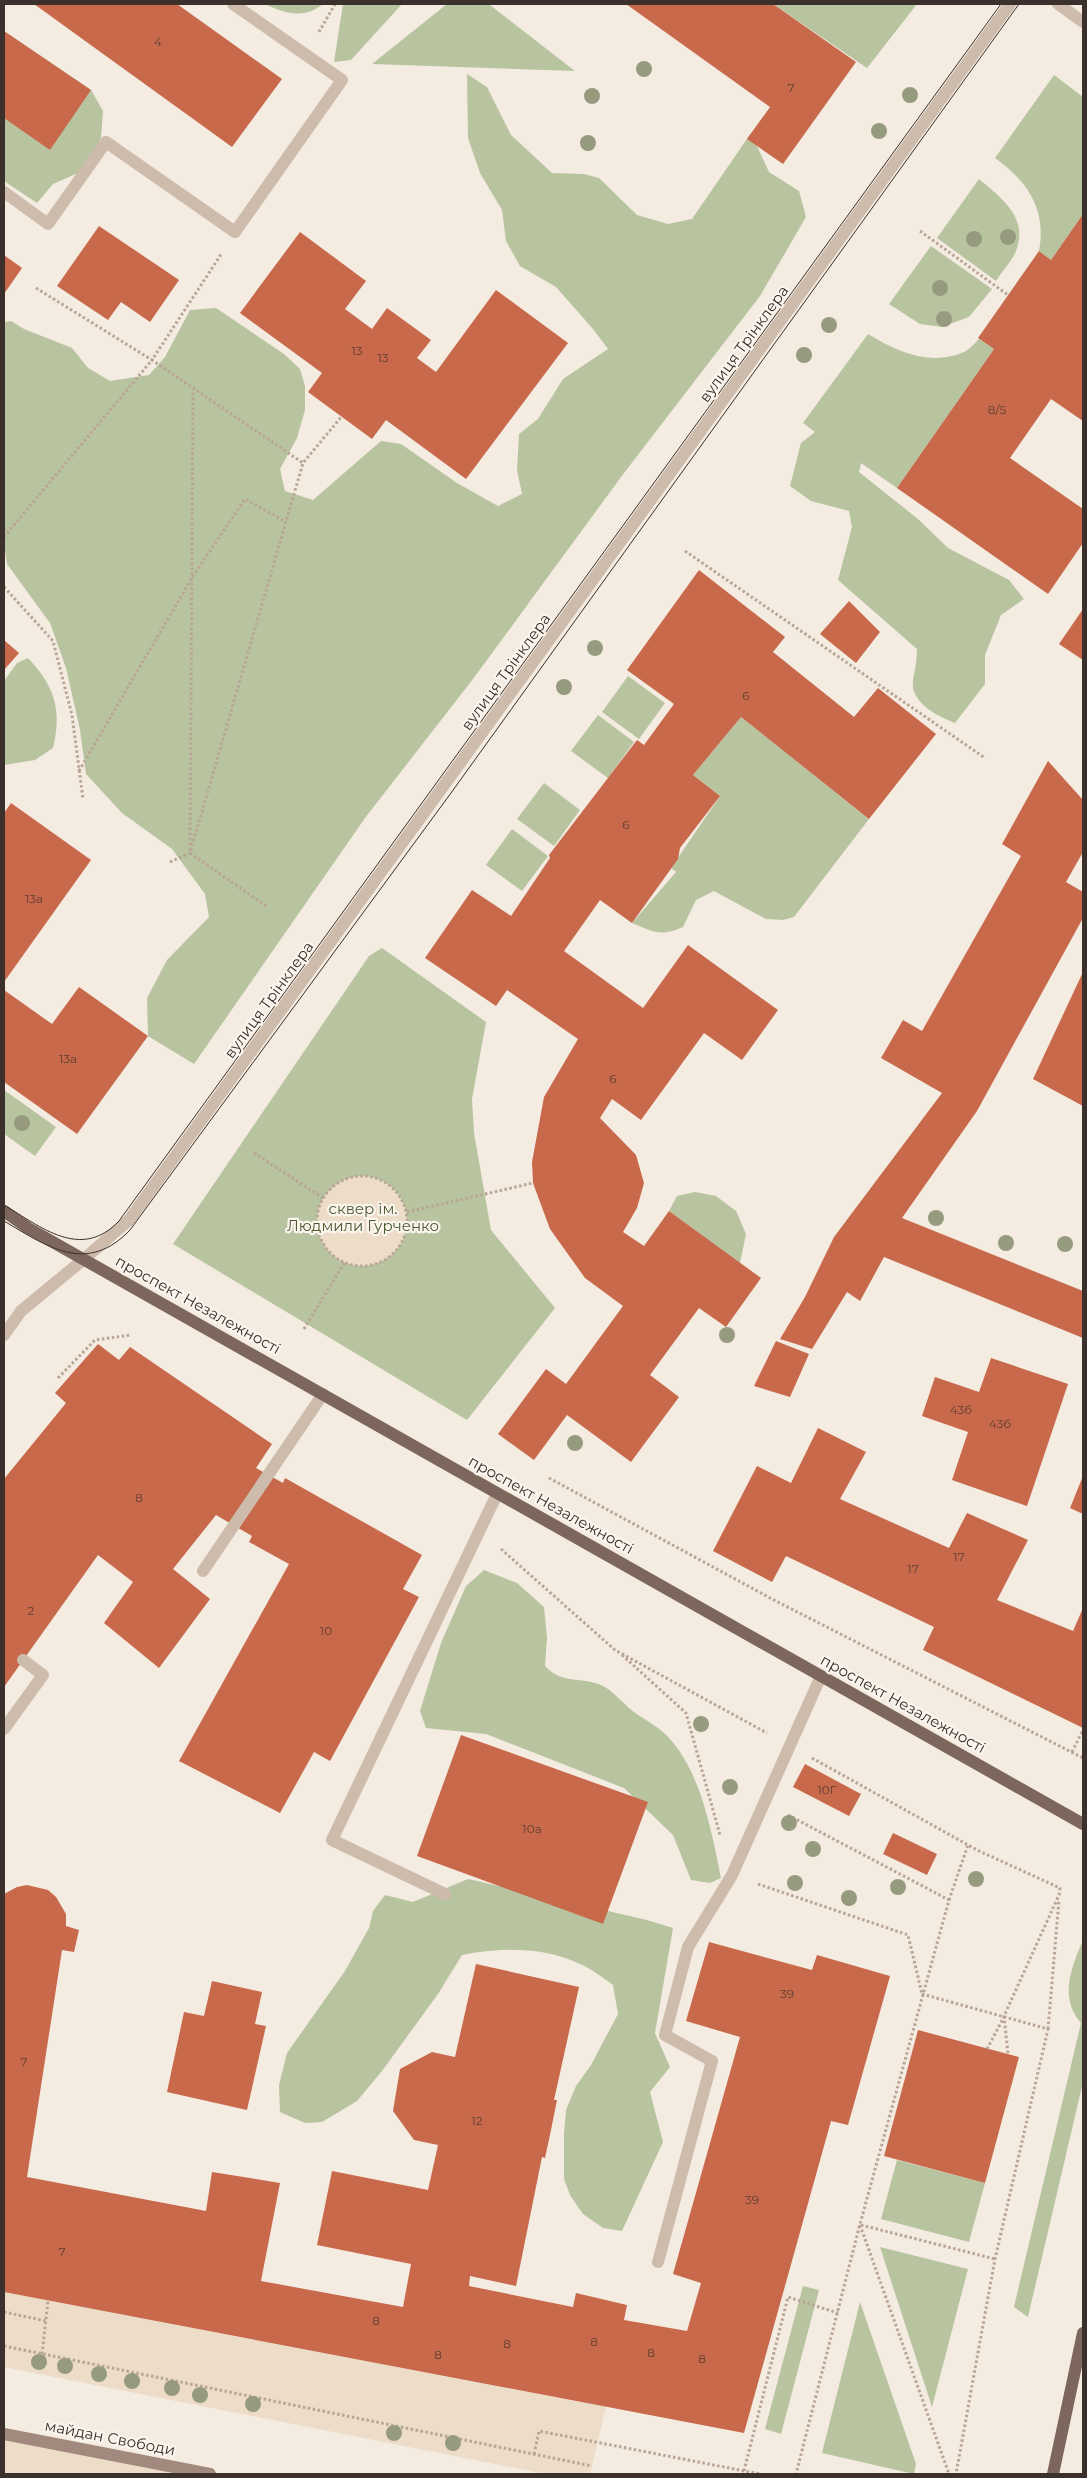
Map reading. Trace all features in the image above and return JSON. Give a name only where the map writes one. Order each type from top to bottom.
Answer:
[{"type":"main road","name":"проспект Незалежності","points":[[4,1211],[84,1259],[1083,1824]]},
{"type":"main road","points":[[1053,2474],[1083,2333]]},
{"type":"main road","name":"майдан Свободи","points":[[4,2434],[210,2474]]},
{"type":"street","points":[[4,192],[48,224],[106,142],[235,232],[342,80],[233,4]]},
{"type":"street","name":"вулиця Трінклера","points":[[4,1335],[21,1311],[129,1220],[1010,4]]},
{"type":"street","points":[[1058,4],[1083,22]]},
{"type":"street","points":[[203,1572],[323,1394]]},
{"type":"street","points":[[445,1894],[332,1840],[498,1494]]},
{"type":"street","points":[[4,1728],[43,1675],[23,1660]]},
{"type":"street","points":[[658,2262],[712,2061],[665,2035],[688,1947],[735,1868],[821,1676]]},
{"type":"path","points":[[304,54],[324,25],[335,4]]},
{"type":"path","points":[[920,231],[1008,294]]},
{"type":"path","points":[[4,537],[152,360],[235,232]]},
{"type":"path","points":[[36,288],[152,360],[303,464]]},
{"type":"path","points":[[190,853],[193,390]]},
{"type":"path","points":[[170,862],[190,853],[303,464],[342,416]]},
{"type":"path","points":[[79,771],[193,576],[245,499],[286,522]]},
{"type":"path","points":[[685,551],[985,758]]},
{"type":"path","points":[[4,587],[53,641],[72,715],[83,799]]},
{"type":"path","points":[[190,853],[266,906]]},
{"type":"path","points":[[254,1153],[323,1198]]},
{"type":"path","points":[[362,1175],[377,1178],[391,1186],[401,1198],[407,1212],[408,1226],[404,1240],[397,1252],[385,1261],[372,1266],[358,1267],[344,1263],[331,1255],[322,1242],[317,1228],[317,1213],[323,1198],[333,1186],[346,1178],[362,1175]]},
{"type":"path","points":[[407,1212],[533,1183]]},
{"type":"path","points":[[304,1329],[344,1263]]},
{"type":"path","points":[[58,1378],[94,1340],[131,1335]]},
{"type":"path","points":[[549,1478],[772,1599],[1083,1758]]},
{"type":"path","points":[[480,1530],[615,1650],[744,1722],[789,1744],[968,1845],[1060,1888],[1048,2029],[995,2259],[956,2474]]},
{"type":"path","points":[[1072,1752],[1083,1730]]},
{"type":"path","points":[[786,1814],[949,1900]]},
{"type":"path","points":[[796,2474],[860,2224],[922,1994],[949,1900],[968,1845]]},
{"type":"path","points":[[987,2049],[1059,1895]]},
{"type":"path","points":[[922,1994],[1048,2029]]},
{"type":"path","points":[[1004,2016],[1008,2054]]},
{"type":"path","points":[[860,2224],[995,2259]]},
{"type":"path","points":[[860,2224],[949,2474]]},
{"type":"path","points":[[744,2471],[788,2297],[838,2313]]},
{"type":"path","points":[[42,2354],[48,2301]]},
{"type":"path","points":[[4,2312],[46,2321]]},
{"type":"path","points":[[4,2346],[592,2466]]},
{"type":"path","points":[[534,2454],[539,2431],[760,2474]]},
{"type":"green space","points":[[265,4],[323,4],[309,12],[295,13]]},
{"type":"green space","points":[[343,4],[402,4],[351,60],[334,62]]},
{"type":"green space","points":[[447,4],[490,5],[575,71],[372,64]]},
{"type":"green space","points":[[773,4],[917,4],[867,68]]},
{"type":"green space","points":[[4,31],[91,90],[103,111],[101,138],[91,157],[78,173],[53,184],[37,203],[4,181]]},
{"type":"green space","points":[[467,74],[487,87],[511,135],[552,173],[584,174],[599,178],[637,215],[668,224],[692,219],[751,133],[769,172],[799,191],[806,217],[760,296],[624,473],[473,679],[365,818],[194,1064],[148,1036],[147,998],[167,960],[209,917],[205,894],[172,849],[122,813],[86,774],[80,730],[66,668],[50,623],[7,564],[4,544],[4,322],[11,321],[24,329],[72,348],[88,368],[110,381],[149,375],[165,357],[190,310],[216,308],[284,354],[300,369],[305,386],[305,410],[297,438],[280,469],[285,491],[313,500],[381,441],[401,444],[457,483],[498,506],[522,494],[517,470],[519,434],[538,419],[563,379],[608,349],[556,287],[520,266],[506,241],[502,210],[480,173],[468,138]]},
{"type":"green space","points":[[1054,75],[1083,97],[1083,214],[1051,260],[1039,251],[1040,222],[1032,197],[1016,176],[995,158]]},
{"type":"green space","points":[[979,179],[1011,209],[1019,228],[1016,251],[996,281],[937,238]]},
{"type":"green space","points":[[931,246],[992,289],[969,317],[942,327],[920,324],[889,304]]},
{"type":"green space","points":[[868,334],[902,351],[926,357],[939,358],[964,352],[979,339],[994,349],[897,488],[861,463],[859,472],[918,519],[948,548],[1009,580],[1024,599],[1001,615],[985,655],[985,684],[955,723],[926,708],[916,695],[913,688],[913,680],[917,649],[838,580],[852,527],[849,511],[811,501],[790,486],[801,443],[815,432],[803,423]]},
{"type":"green space","points":[[28,658],[45,679],[54,700],[57,722],[53,748],[35,760],[4,765],[4,681],[17,663]]},
{"type":"green space","points":[[628,676],[665,703],[639,739],[602,712]]},
{"type":"green space","points":[[598,715],[634,742],[608,778],[571,751]]},
{"type":"green space","points":[[741,717],[869,819],[794,917],[783,920],[766,919],[714,891],[696,900],[683,927],[663,933],[632,923],[676,872],[671,868],[720,796],[693,775]]},
{"type":"green space","points":[[544,783],[580,810],[554,846],[517,819]]},
{"type":"green space","points":[[512,829],[548,856],[522,891],[486,865]]},
{"type":"green space","name":"сквер ім. Людмили Гурченко","points":[[382,948],[486,1022],[472,1099],[474,1133],[491,1230],[555,1308],[467,1420],[173,1244],[369,956]]},
{"type":"green space","points":[[4,1090],[56,1127],[35,1156],[4,1134]]},
{"type":"green space","points":[[695,1192],[716,1196],[736,1211],[746,1234],[740,1263],[669,1211],[677,1196]]},
{"type":"green space","points":[[484,1570],[517,1583],[544,1607],[547,1638],[545,1666],[558,1676],[593,1682],[605,1687],[630,1709],[670,1739],[681,1754],[698,1787],[709,1824],[721,1878],[710,1883],[691,1880],[673,1835],[624,1788],[486,1734],[426,1728],[420,1711],[441,1643],[466,1586]]},
{"type":"green space","points":[[468,1879],[647,1920],[673,1928],[655,2033],[670,2067],[650,2092],[663,2142],[622,2231],[603,2228],[583,2214],[570,2195],[564,2179],[566,2110],[576,2086],[591,2065],[618,2014],[613,1985],[589,1968],[566,1958],[522,1950],[477,1952],[462,1955],[438,1994],[382,2071],[357,2101],[322,2122],[305,2123],[280,2112],[279,2085],[287,2053],[345,1971],[369,1928],[373,1911],[385,1895],[413,1902]]},
{"type":"green space","points":[[1083,1940],[1083,2082],[1028,2317],[1014,2307],[1081,2023],[1070,2003],[1069,1983],[1071,1972]]},
{"type":"green space","points":[[897,2160],[985,2183],[969,2242],[881,2219]]},
{"type":"green space","points":[[880,2247],[968,2269],[932,2407]]},
{"type":"green space","points":[[803,2286],[819,2290],[781,2434],[765,2429]]},
{"type":"green space","points":[[860,2302],[916,2464],[914,2474],[822,2453]]},
{"type":"shaded area","points":[[353,1176],[371,1176],[387,1183],[400,1196],[407,1212],[407,1230],[400,1246],[387,1259],[371,1266],[353,1266],[337,1259],[324,1246],[317,1230],[317,1212],[324,1196],[337,1183]]},
{"type":"shaded area","points":[[4,2292],[606,2407],[590,2474],[546,2474],[4,2367]]},
{"type":"shaded area","points":[[4,2434],[210,2474],[4,2474]]},
{"type":"building","points":[[34,4],[177,4],[282,79],[232,147]]},
{"type":"building","points":[[626,4],[773,4],[856,62],[783,164],[747,139],[770,107]]},
{"type":"building","points":[[4,31],[91,90],[50,150],[4,118]]},
{"type":"building","points":[[1083,214],[1083,421],[1051,399],[1010,458],[1083,509],[1083,543],[1048,594],[897,488],[994,349],[978,338],[1039,251],[1051,260]]},
{"type":"building","points":[[99,226],[179,280],[150,322],[121,302],[108,320],[57,286]]},
{"type":"building","points":[[300,232],[366,281],[345,309],[372,329],[387,308],[431,340],[417,358],[436,372],[496,290],[568,343],[466,479],[386,420],[372,439],[308,392],[322,373],[240,313]]},
{"type":"building","points":[[4,255],[22,268],[4,294]]},
{"type":"building","points":[[699,570],[785,637],[773,652],[854,717],[878,688],[936,734],[869,819],[741,717],[693,775],[720,796],[680,848],[678,859],[632,923],[600,900],[564,951],[643,1008],[688,945],[778,1010],[742,1060],[704,1033],[641,1120],[612,1099],[600,1118],[636,1155],[644,1183],[637,1208],[623,1232],[644,1246],[669,1211],[761,1278],[726,1327],[699,1308],[650,1375],[679,1397],[631,1462],[567,1415],[534,1460],[498,1434],[546,1369],[566,1384],[623,1306],[585,1278],[550,1229],[533,1183],[532,1162],[544,1097],[578,1039],[507,990],[496,1006],[425,958],[472,890],[511,916],[550,858],[549,855],[637,740],[644,745],[674,704],[627,670]]},
{"type":"building","points":[[849,601],[880,632],[856,663],[820,634]]},
{"type":"building","points":[[1083,609],[1083,660],[1059,644]]},
{"type":"building","points":[[4,640],[19,653],[4,670]]},
{"type":"building","points":[[1048,761],[1083,800],[1083,852],[1066,882],[1083,892],[1083,918],[977,1111],[902,1218],[1083,1291],[1083,1338],[884,1257],[860,1301],[847,1292],[812,1349],[780,1339],[805,1297],[834,1237],[942,1093],[881,1058],[903,1020],[922,1031],[1021,856],[1002,844]]},
{"type":"building","points":[[11,803],[91,860],[4,982],[4,813]]},
{"type":"building","points":[[1083,972],[1083,1106],[1033,1079]]},
{"type":"building","points":[[79,987],[148,1036],[77,1134],[4,1082],[4,990],[52,1024]]},
{"type":"building","points":[[776,1341],[809,1354],[790,1397],[754,1386]]},
{"type":"building","points":[[98,1344],[119,1360],[130,1347],[272,1444],[256,1468],[283,1483],[285,1478],[422,1555],[403,1589],[419,1597],[330,1761],[314,1752],[280,1813],[179,1761],[289,1564],[249,1542],[252,1536],[216,1515],[173,1569],[210,1599],[159,1668],[104,1623],[133,1582],[98,1555],[4,1687],[4,1479],[66,1403],[55,1393]]},
{"type":"building","points":[[991,1358],[1068,1384],[1027,1506],[952,1480],[968,1432],[922,1416],[935,1377],[979,1392]]},
{"type":"building","points":[[818,1428],[866,1452],[840,1499],[949,1548],[967,1513],[1028,1540],[997,1600],[1073,1631],[1083,1608],[1083,1728],[923,1650],[934,1627],[786,1556],[772,1582],[713,1551],[757,1466],[791,1483]]},
{"type":"building","points":[[1083,1476],[1083,1514],[1070,1508]]},
{"type":"building","points":[[461,1735],[648,1802],[603,1924],[417,1856]]},
{"type":"building","points":[[805,1764],[861,1794],[849,1816],[793,1787]]},
{"type":"building","points":[[893,1833],[937,1854],[927,1875],[883,1854]]},
{"type":"building","points":[[27,1885],[48,1890],[56,1897],[66,1914],[66,1926],[79,1930],[74,1952],[62,1950],[27,2177],[206,2211],[212,2172],[280,2183],[261,2281],[403,2307],[411,2264],[317,2245],[332,2171],[428,2190],[438,2145],[414,2140],[393,2111],[400,2069],[432,2052],[455,2057],[476,1964],[579,1987],[554,2100],[557,2100],[551,2130],[545,2158],[542,2157],[516,2286],[470,2276],[469,2286],[573,2307],[576,2293],[627,2305],[624,2320],[687,2331],[701,2283],[673,2274],[740,2037],[686,2021],[709,1942],[812,1970],[817,1955],[890,1976],[848,2125],[831,2121],[744,2433],[4,2292],[4,1894],[17,1887]]},
{"type":"building","points":[[212,1981],[262,1992],[255,2024],[266,2026],[247,2110],[167,2092],[184,2012],[204,2016]]},
{"type":"building","points":[[918,2030],[1019,2057],[985,2183],[884,2156]]},
{"type":"tram line","points":[[4,1205],[47,1230],[61,1236],[76,1239],[90,1238],[105,1233],[119,1221],[1001,4]]},
{"type":"tram line","points":[[4,1221],[52,1247],[67,1252],[83,1254],[98,1251],[114,1244],[130,1230],[451,793],[1019,4]]}]
